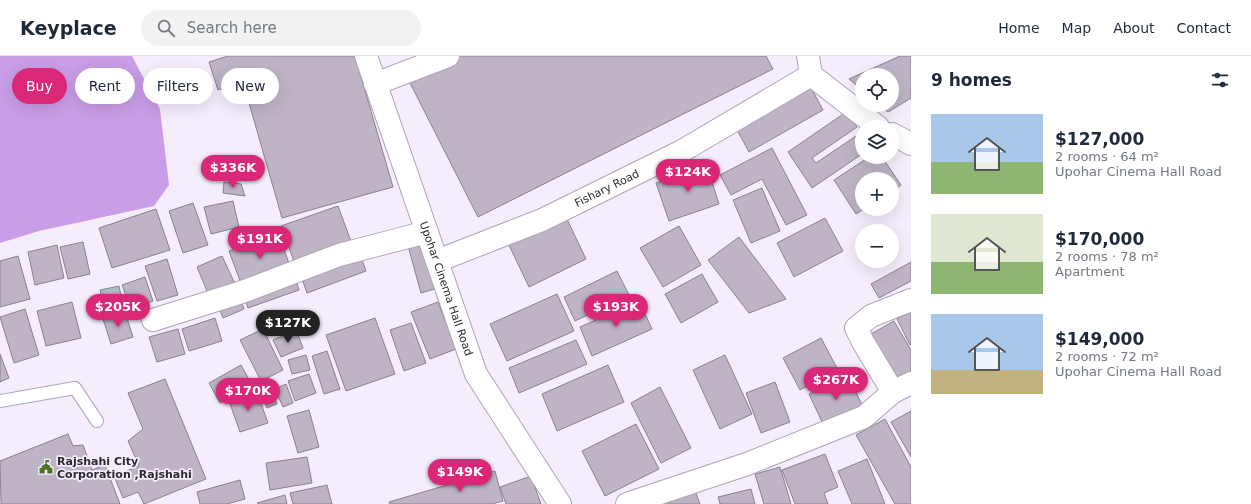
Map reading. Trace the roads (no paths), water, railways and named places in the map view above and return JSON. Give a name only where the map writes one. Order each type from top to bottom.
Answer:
[{"type":"street","name":"Upohar Cinema Hall Road","points":[[366,56],[476,374],[560,504]]},
{"type":"street","points":[[375,84],[448,56]]},
{"type":"street","points":[[809,65],[870,120]]},
{"type":"street","name":"Fishary Road","points":[[437,261],[542,220],[676,154],[809,65]]},
{"type":"street","points":[[899,138],[911,144]]},
{"type":"street","points":[[153,320],[242,292],[338,255],[427,232]]},
{"type":"street","points":[[627,504],[747,464],[864,417],[902,388],[863,342],[856,328],[871,316],[911,300]]},
{"type":"lane","points":[[0,401],[75,388],[97,421]]},
{"type":"place","name":"Rajshahi City Corporation ,Rajshahi","points":[[46,467]]}]
